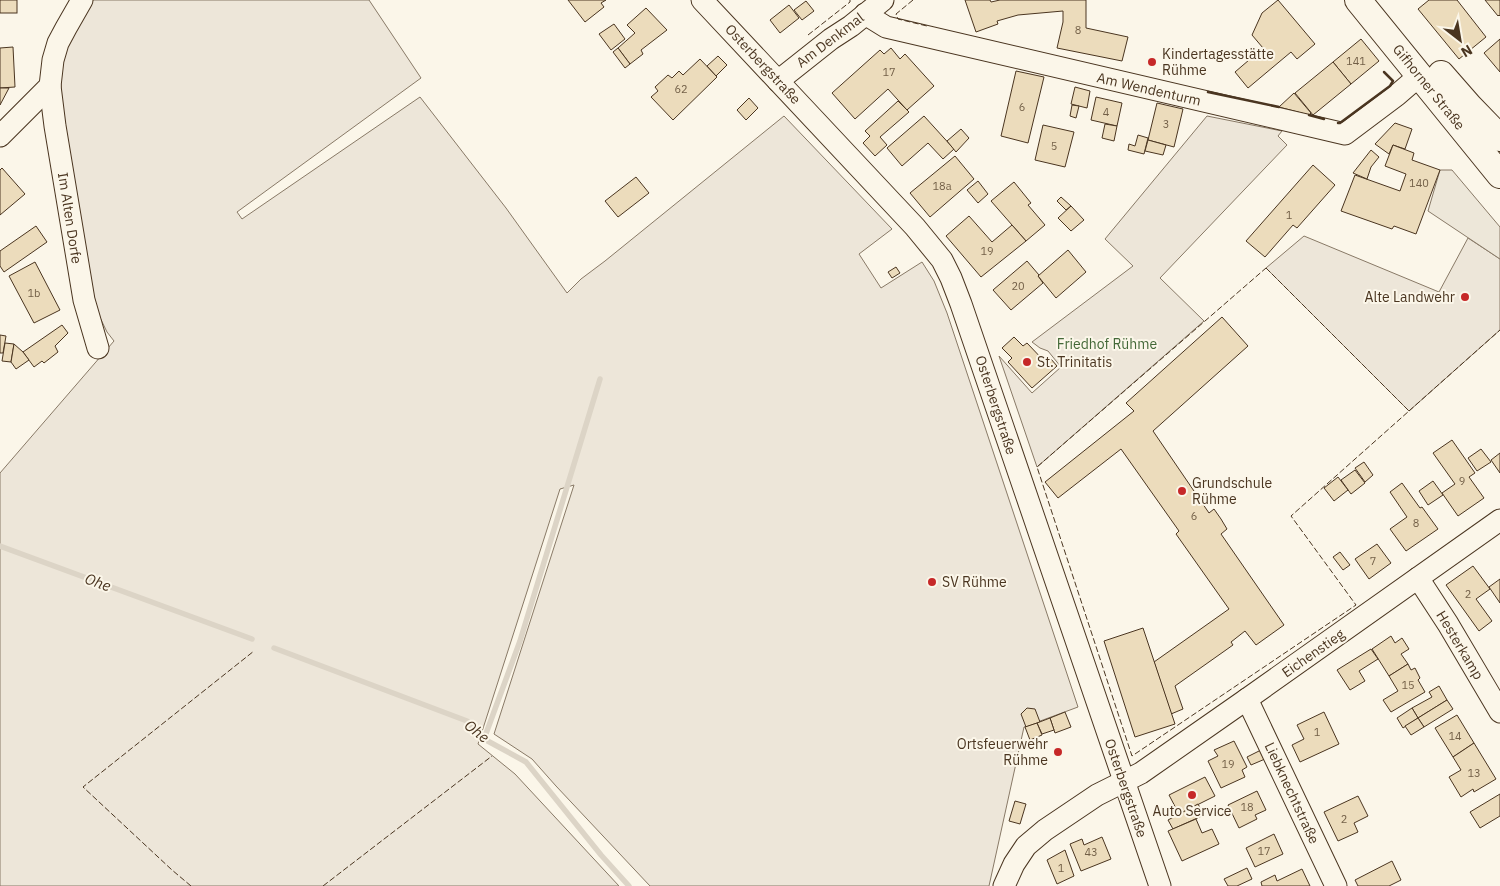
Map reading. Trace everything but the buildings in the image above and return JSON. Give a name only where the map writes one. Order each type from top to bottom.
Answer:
[{"type":"main road","name":"Gifhorner Straße","points":[[1358,0],[1500,175]]},
{"type":"main road","name":"Gifhorner Straße","points":[[1381,0],[1456,92],[1500,138]]},
{"type":"street","name":"Im Alten Dorfe","points":[[82,0],[58,43],[53,60],[50,86],[84,300],[98,348]]},
{"type":"street","name":"Osterbergstraße","points":[[702,0],[915,227],[942,260],[951,278],[976,344],[1160,886]]},
{"type":"street","name":"Am Denkmal","points":[[778,81],[883,0]]},
{"type":"street","name":"Am Wendenturm","points":[[865,14],[886,28],[1345,134],[1420,76]]},
{"type":"street","points":[[0,136],[50,86]]},
{"type":"street","name":"Eichenstieg","points":[[1004,886],[1014,864],[1026,846],[1035,837],[1097,795],[1140,773],[1247,700],[1500,520]]},
{"type":"street","name":"Hesterkamp","points":[[1418,578],[1448,624],[1500,712]]},
{"type":"street","name":"Liebknechtstraße","points":[[1247,700],[1336,886]]},
{"type":"green space","points":[[93,0],[369,0],[421,78],[237,212],[242,219],[420,97],[506,208],[567,293],[581,279],[784,116],[892,229],[859,254],[881,288],[922,262],[934,281],[947,313],[1078,707],[1024,727],[989,886],[650,886],[532,759],[494,734],[574,485],[560,489],[478,744],[515,774],[619,886],[0,886],[0,473],[114,341],[107,332],[90,297],[58,82],[62,55]]},
{"type":"green space","name":"Friedhof Rühme","points":[[1207,116],[1282,131],[1278,136],[1287,145],[1160,278],[1204,321],[1037,467],[999,356],[1032,393],[1061,367],[1048,351],[1032,342],[1133,266],[1105,239]]},
{"type":"green space","points":[[1304,236],[1439,292],[1468,238],[1500,259],[1500,330],[1409,411],[1266,268]]},
{"type":"shaded area","points":[[1440,170],[1452,170],[1500,227],[1500,259],[1428,211]]},
{"type":"waterway","points":[[484,739],[520,641],[600,379]]},
{"type":"waterway","name":"Ohe","points":[[0,546],[252,639]]},
{"type":"waterway","name":"Ohe","points":[[274,648],[467,721],[484,739],[526,762],[601,855],[629,886]]},
{"type":"fence","points":[[808,35],[850,2],[850,0]]},
{"type":"fence","points":[[913,0],[896,14],[898,19],[927,26]]},
{"type":"fence","points":[[1266,268],[1409,411],[1291,516],[1356,605],[1132,756],[1037,467],[1266,268]]},
{"type":"fence","points":[[1409,411],[1500,330]]},
{"type":"fence","points":[[191,886],[83,787],[254,651]]},
{"type":"fence","points":[[323,886],[492,756]]},
{"type":"wall","points":[[1338,123],[1390,86],[1393,81],[1384,72]]},
{"type":"wall","points":[[1208,92],[1279,107]]},
{"type":"wall","points":[[1309,115],[1324,119]]},
{"type":"place","name":"Kindertagesstätte Rühme","points":[[1152,62]]},
{"type":"place","name":"Alte Landwehr","points":[[1465,297]]},
{"type":"place","name":"St. Trinitatis","points":[[1027,362]]},
{"type":"place","name":"Grundschule Rühme","points":[[1182,491]]},
{"type":"place","name":"SV Rühme","points":[[932,582]]},
{"type":"place","name":"Ortsfeuerwehr Rühme","points":[[1058,752]]},
{"type":"place","name":"Auto Service","points":[[1192,795]]}]
